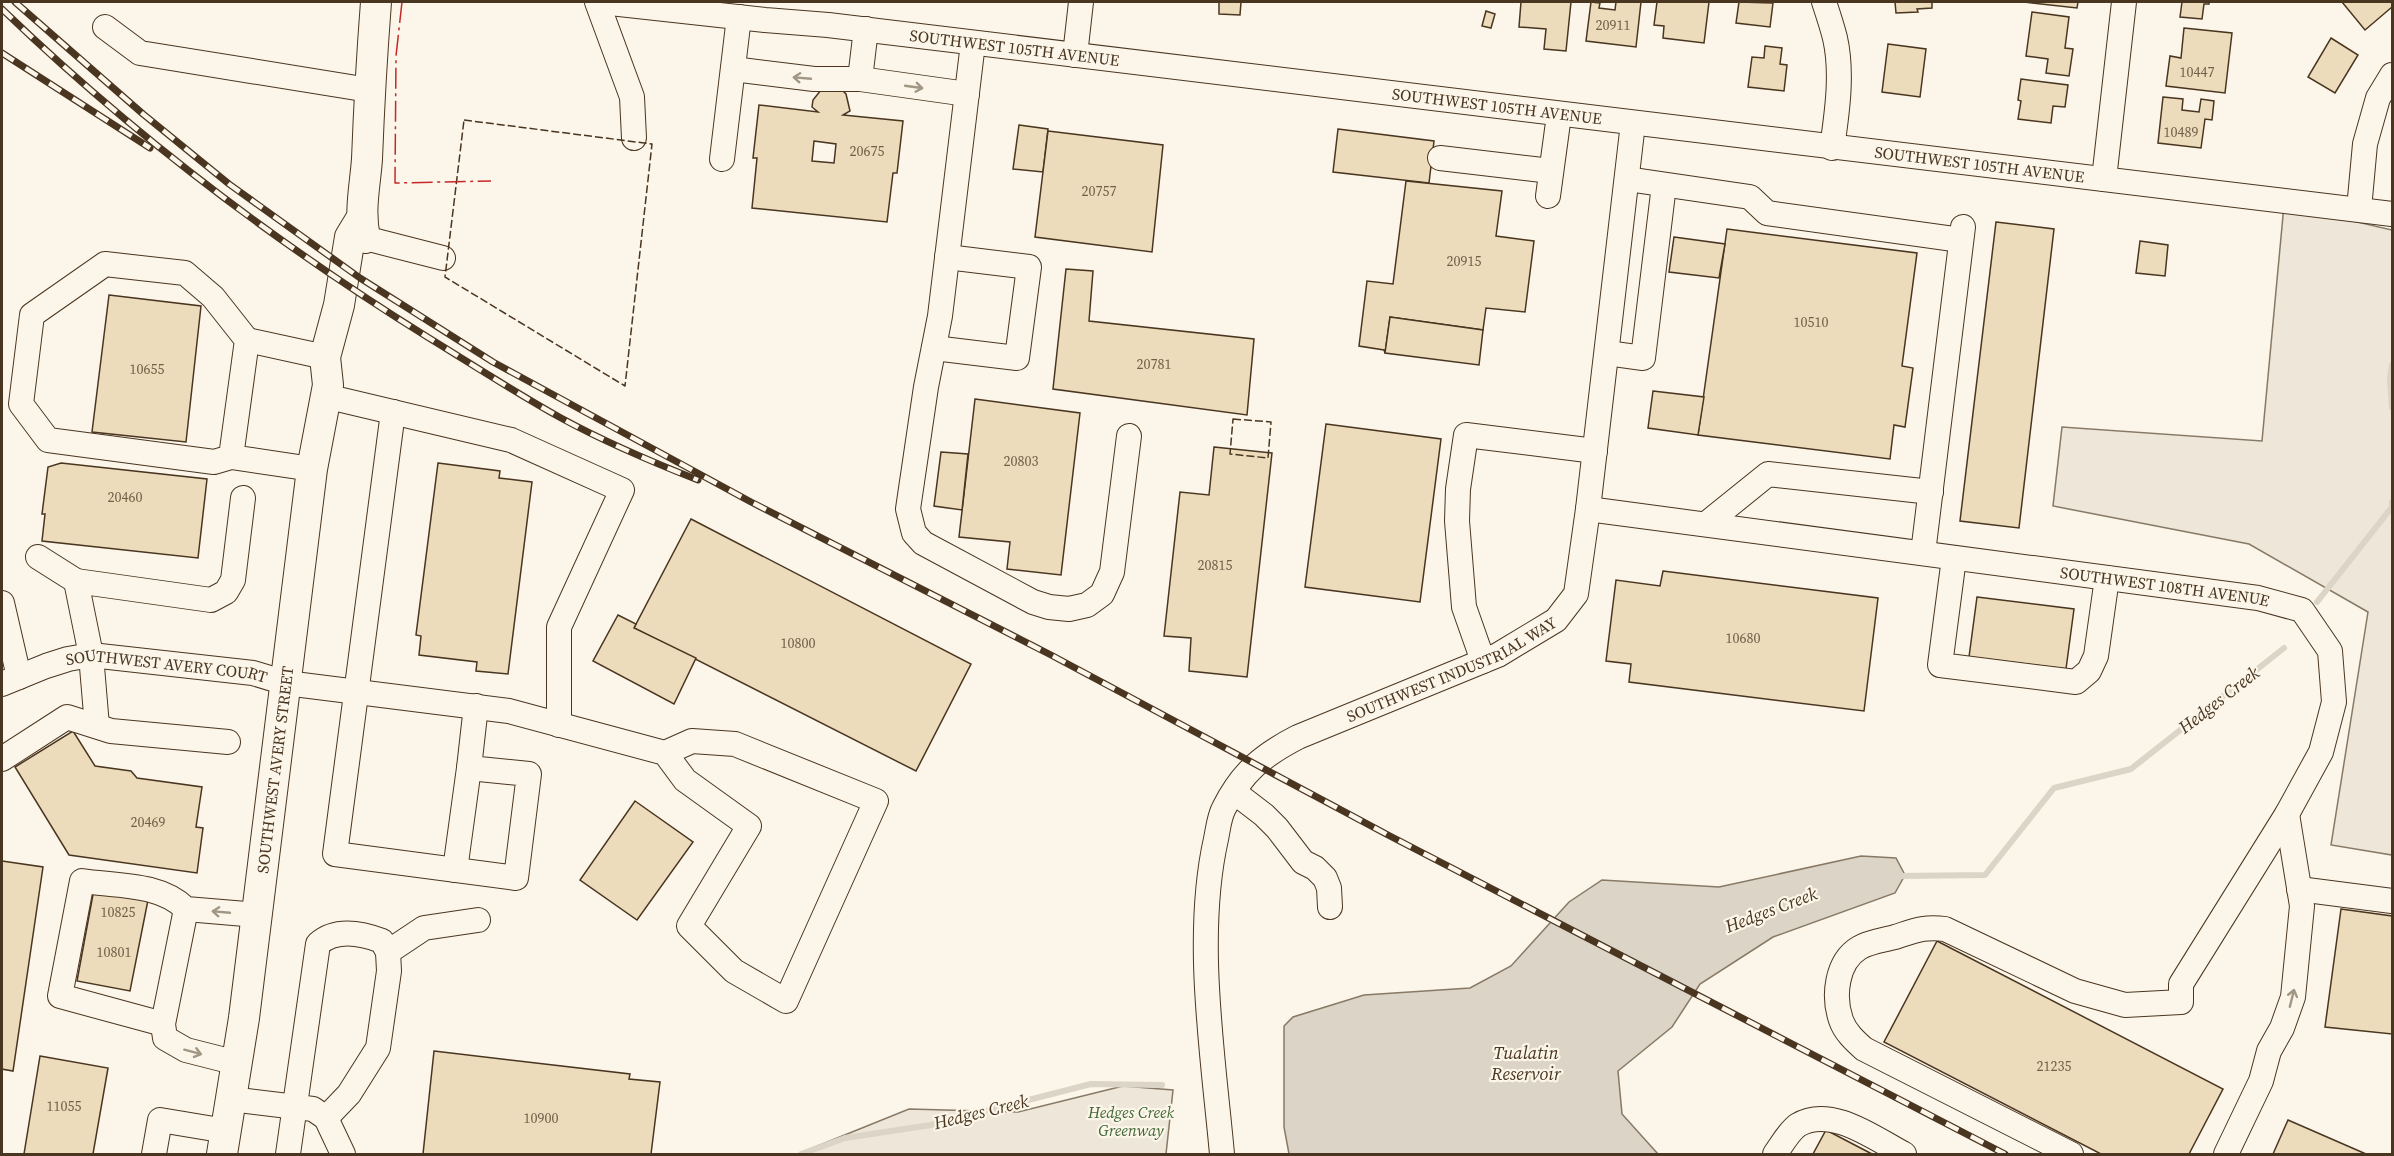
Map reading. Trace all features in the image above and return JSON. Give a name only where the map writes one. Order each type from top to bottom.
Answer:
[{"type":"main road","name":"SOUTHWEST AVERY STREET","points":[[224,1143],[237,1063],[312,469],[326,379],[340,363],[360,278],[369,90],[376,2]]},
{"type":"street","points":[[599,2],[632,97],[634,138]]},
{"type":"street","name":"SOUTHWEST 105TH AVENUE","points":[[599,2],[866,29],[1559,115],[2392,214]]},
{"type":"street","points":[[1075,56],[1081,2]]},
{"type":"street","points":[[1824,2],[1835,39],[1837,67],[1838,108],[1832,148]]},
{"type":"street","points":[[2104,179],[2124,2]]},
{"type":"street","points":[[722,159],[739,17]]},
{"type":"street","points":[[105,27],[140,53],[369,90]]},
{"type":"street","points":[[860,80],[866,29]]},
{"type":"street","points":[[973,42],[947,256],[908,509],[914,533],[923,543],[1033,602],[1049,607],[1069,609],[1087,605],[1102,594],[1112,572],[1129,436]]},
{"type":"street","points":[[733,69],[814,79],[860,80],[967,94]]},
{"type":"street","points":[[2359,209],[2365,144],[2378,98],[2392,75]]},
{"type":"street","points":[[1548,196],[1559,115]]},
{"type":"street","name":"SOUTHWEST INDUSTRIAL WAY","points":[[1222,1155],[1207,979],[1208,896],[1212,856],[1223,810],[1255,763],[1281,745],[1498,655],[1556,620],[1576,594],[1607,353],[1633,123]]},
{"type":"street","points":[[1440,158],[1551,171]]},
{"type":"street","points":[[1627,179],[1750,197],[1767,213],[1962,233],[1923,553]]},
{"type":"street","points":[[1607,353],[1643,358],[1664,185]]},
{"type":"street","points":[[363,229],[443,258]]},
{"type":"street","points":[[934,348],[1017,358],[1029,267],[947,256]]},
{"type":"street","points":[[312,469],[231,457],[214,462],[48,440],[21,404],[32,315],[105,264],[185,273],[213,297],[248,340],[326,379],[393,412],[511,440],[622,490],[559,627],[559,725]]},
{"type":"street","points":[[231,457],[248,340]]},
{"type":"street","points":[[393,412],[336,854],[516,878],[529,774],[469,768]]},
{"type":"street","points":[[1484,661],[1464,607],[1457,521],[1458,489],[1466,435],[1595,451]]},
{"type":"street","points":[[1706,524],[1768,474],[1931,492]]},
{"type":"street","points":[[38,557],[76,581],[211,600],[226,592],[232,580],[243,498]]},
{"type":"street","name":"SOUTHWEST 108TH AVENUE","points":[[1588,509],[2258,598],[2301,610],[2330,651],[2334,702],[2320,752],[2287,814],[2181,984],[2181,1002],[2125,1005],[2075,991],[1945,929],[1928,926],[1859,947],[1848,958],[1839,974],[1837,991],[1840,1020],[1849,1035],[1864,1049],[2071,1155]]},
{"type":"street","points":[[1954,558],[1940,665],[2076,682],[2089,671],[2096,656],[2107,578]]},
{"type":"street","points":[[76,581],[91,655],[98,726]]},
{"type":"street","points":[[3,613],[10,680]]},
{"type":"street","name":"SOUTHWEST AVERY COURT","points":[[10,680],[68,659],[91,655],[253,673],[286,683],[509,711],[665,753]]},
{"type":"street","points":[[455,870],[476,706]]},
{"type":"street","points":[[2,759],[68,717],[111,731],[228,742]]},
{"type":"street","points":[[692,741],[735,744],[876,801],[786,1001],[734,971],[689,926],[749,826],[685,780],[665,753],[692,741]]},
{"type":"street","points":[[1234,792],[1264,815],[1303,862],[1315,868],[1325,878],[1329,888],[1330,907]]},
{"type":"street","points":[[2226,1155],[2261,1081],[2269,1051],[2282,1028],[2293,997],[2302,906],[2287,814]]},
{"type":"street","points":[[163,1024],[60,996],[82,881],[156,890],[176,899],[186,909],[256,915]]},
{"type":"street","points":[[2300,889],[2392,901]]},
{"type":"street","points":[[186,909],[163,1024],[165,1038],[174,1045],[237,1063]]},
{"type":"street","points":[[388,952],[424,928],[478,920]]},
{"type":"street","points":[[288,1155],[318,944],[324,938],[337,934],[357,934],[382,941],[388,952],[389,971],[378,1048],[349,1094],[326,1118]]},
{"type":"street","points":[[231,1099],[314,1109],[326,1118],[343,1155]]},
{"type":"street","points":[[1775,1155],[1797,1126],[1820,1119],[1843,1123],[1904,1155]]},
{"type":"street","points":[[154,1155],[160,1120],[224,1143]]},
{"type":"green space","points":[[2284,205],[2392,230],[2392,855],[2331,845],[2368,612],[2249,544],[2053,506],[2062,427],[2262,441]]},
{"type":"green space","name":"Hedges Creek Greenway","points":[[1123,1086],[1173,1090],[1166,1154],[803,1154],[810,1149],[909,1109],[1018,1112]]},
{"type":"water","name":"Tualatin Reservoir","points":[[1861,856],[1896,858],[1905,875],[1895,893],[1773,937],[1700,984],[1672,1027],[1618,1071],[1622,1114],[1658,1154],[1289,1154],[1284,1127],[1284,1026],[1293,1017],[1364,995],[1470,988],[1511,966],[1569,902],[1602,880],[1719,887]]},
{"type":"building","points":[[1219,2],[1241,2],[1240,15],[1219,14]]},
{"type":"building","points":[[1521,2],[1571,2],[1566,51],[1544,49],[1546,29],[1519,27]]},
{"type":"building","points":[[1591,2],[1600,3],[1599,8],[1615,10],[1616,2],[1641,2],[1636,47],[1586,41]]},
{"type":"building","points":[[1657,2],[1709,2],[1704,43],[1663,38],[1664,26],[1654,25]]},
{"type":"building","points":[[1739,2],[1773,3],[1770,27],[1736,23]]},
{"type":"building","points":[[1895,2],[1932,2],[1932,8],[1917,9],[1918,12],[1896,13]]},
{"type":"building","points":[[2024,2],[2078,2],[2077,8]]},
{"type":"building","points":[[2182,2],[2209,2],[2209,4],[2204,4],[2202,19],[2180,17]]},
{"type":"building","points":[[2342,2],[2392,2],[2392,7],[2365,30]]},
{"type":"building","points":[[1486,11],[1495,14],[1491,28],[1482,26]]},
{"type":"building","points":[[2032,12],[2069,17],[2065,48],[2073,49],[2069,76],[2046,73],[2048,59],[2026,56]]},
{"type":"building","points":[[2184,28],[2232,33],[2225,93],[2166,86],[2170,56],[2181,58]]},
{"type":"building","points":[[2331,38],[2358,55],[2335,93],[2308,77]]},
{"type":"building","points":[[1888,44],[1926,49],[1920,97],[1882,92]]},
{"type":"building","points":[[1765,46],[1782,48],[1780,64],[1787,65],[1784,91],[1748,87],[1752,57],[1764,58]]},
{"type":"building","points":[[2021,79],[2068,85],[2065,107],[2053,106],[2051,123],[2018,119]]},
{"type":"building","points":[[821,90],[843,91],[846,94],[850,111],[843,115],[903,121],[897,173],[893,173],[887,222],[752,208],[757,158],[753,158],[759,105],[818,112],[812,107],[813,100]],"holes":[[[814,141],[836,144],[834,163],[812,161]]]},
{"type":"building","points":[[2163,97],[2183,99],[2182,110],[2199,112],[2201,99],[2214,101],[2212,120],[2205,119],[2201,148],[2158,143]]},
{"type":"building","points":[[1019,125],[1048,129],[1043,172],[1013,169]]},
{"type":"building","points":[[1338,129],[1434,141],[1429,183],[1333,172]]},
{"type":"building","points":[[1048,131],[1163,145],[1152,252],[1035,237]]},
{"type":"building","points":[[1406,181],[1502,191],[1496,236],[1534,241],[1525,312],[1486,308],[1483,330],[1390,317],[1385,353],[1384,350],[1359,346],[1367,281],[1393,284]]},
{"type":"building","points":[[1996,222],[2054,229],[2019,528],[1960,521]]},
{"type":"building","points":[[1727,229],[1917,253],[1902,366],[1913,368],[1905,427],[1894,425],[1890,459],[1698,435]]},
{"type":"building","points":[[1674,237],[1725,244],[1719,278],[1669,272]]},
{"type":"building","points":[[2140,241],[2168,245],[2165,276],[2136,273]]},
{"type":"building","points":[[1066,269],[1093,271],[1089,321],[1254,339],[1247,415],[1053,389]]},
{"type":"building","points":[[109,295],[201,306],[186,442],[92,432]]},
{"type":"building","points":[[1390,317],[1483,330],[1479,365],[1385,353]]},
{"type":"building","points":[[1653,391],[1704,397],[1698,435],[1648,428]]},
{"type":"building","points":[[975,399],[1080,413],[1061,575],[1007,569],[1010,542],[959,537]]},
{"type":"building","points":[[1326,424],[1441,439],[1420,602],[1305,587]]},
{"type":"building","points":[[1214,447],[1272,453],[1247,677],[1189,671],[1191,638],[1164,636],[1180,492],[1209,495]]},
{"type":"building","points":[[941,452],[968,454],[962,510],[934,506]]},
{"type":"building","points":[[61,463],[207,479],[198,558],[42,541],[45,514],[42,514],[48,467]]},
{"type":"building","points":[[438,463],[500,471],[499,478],[532,482],[508,674],[476,671],[477,662],[419,655],[421,636],[416,635]]},
{"type":"building","points":[[691,519],[971,664],[916,771],[634,628]]},
{"type":"building","points":[[1663,571],[1878,598],[1864,711],[1629,682],[1631,664],[1606,661],[1616,580],[1660,586]]},
{"type":"building","points":[[1977,597],[2074,609],[2066,669],[1969,657]]},
{"type":"building","points":[[618,615],[636,624],[634,628],[696,658],[674,704],[593,661]]},
{"type":"building","points":[[73,731],[95,766],[131,771],[137,778],[202,787],[196,827],[203,828],[197,873],[69,855],[15,767]]},
{"type":"building","points":[[635,801],[693,842],[637,920],[580,880]]},
{"type":"building","points":[[2,861],[43,867],[13,1071],[2,1069]]},
{"type":"building","points":[[94,889],[148,900],[130,991],[77,981]]},
{"type":"building","points":[[2341,909],[2392,916],[2392,1034],[2325,1027]]},
{"type":"building","points":[[1937,941],[2223,1089],[2189,1154],[2101,1154],[1884,1042]]},
{"type":"building","points":[[434,1051],[630,1074],[629,1079],[660,1082],[651,1154],[423,1154]]},
{"type":"building","points":[[40,1056],[108,1068],[93,1154],[24,1154]]},
{"type":"building","points":[[2288,1120],[2366,1154],[2273,1154]]},
{"type":"building","points":[[1826,1130],[1872,1154],[1813,1154]]},
{"type":"waterway","name":"Hedges Creek","points":[[2392,365],[2390,378],[2392,407]]},
{"type":"waterway","name":"Hedges Creek","points":[[2317,602],[2392,507],[2392,502]]},
{"type":"waterway","name":"Hedges Creek","points":[[1899,876],[1985,875],[2054,788],[2131,769],[2284,648]]},
{"type":"waterway","name":"Hedges Creek","points":[[801,1154],[845,1138],[931,1125],[1091,1084],[1162,1085]]},
{"type":"railway","points":[[15,2],[143,114],[229,184],[360,278],[493,362],[751,502],[1051,655],[1388,835],[2005,1154]]},
{"type":"railway","points":[[2,9],[102,100],[207,185],[372,302],[561,418],[629,451],[698,480]]},
{"type":"railway","points":[[2,53],[150,148]]},
{"type":"fence","points":[[464,120],[652,144],[625,386],[445,277],[464,120]]},
{"type":"fence","points":[[1233,419],[1271,422],[1268,458],[1230,454],[1233,419]]},
{"type":"power","points":[[402,2],[396,56],[395,183],[491,181]]}]
